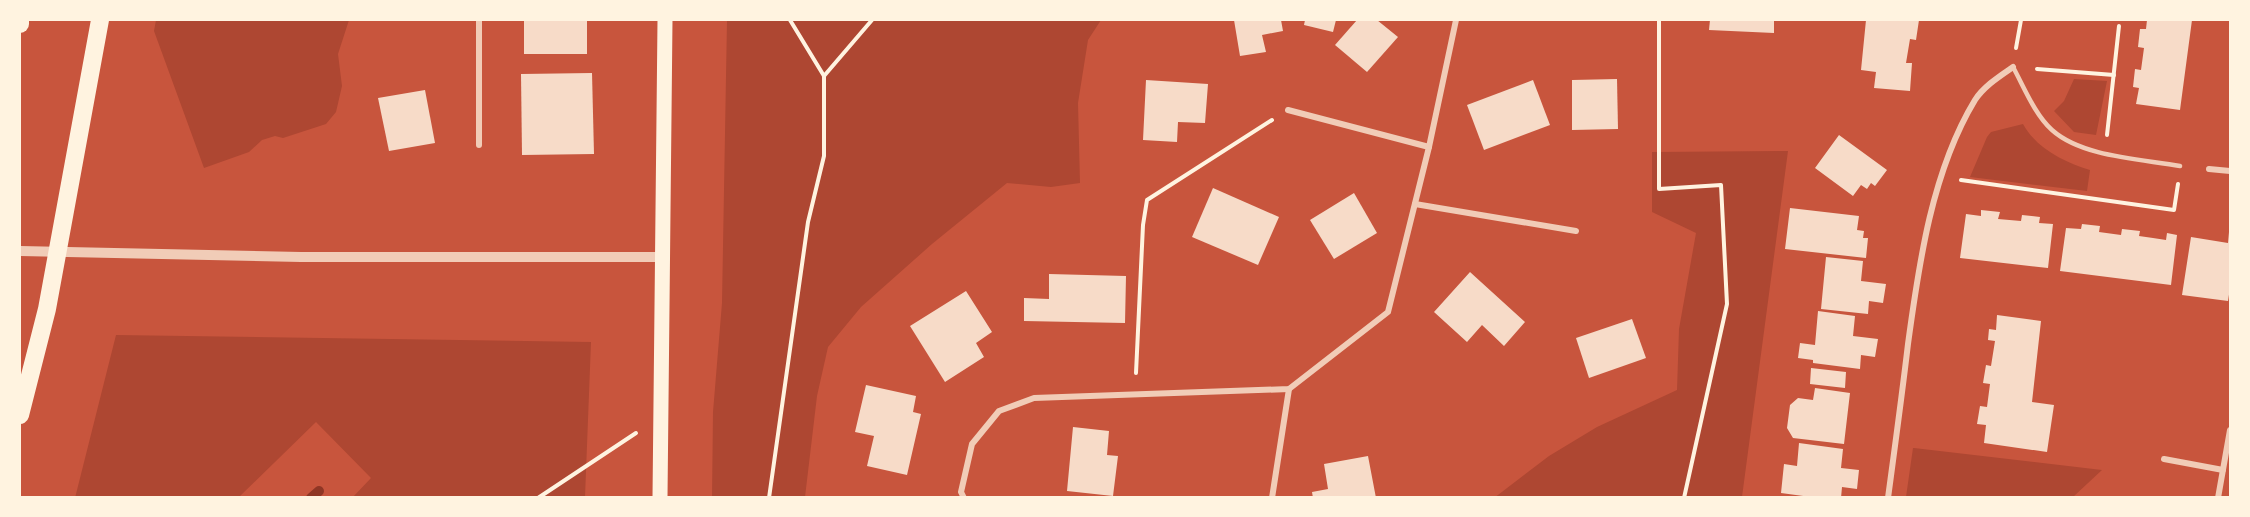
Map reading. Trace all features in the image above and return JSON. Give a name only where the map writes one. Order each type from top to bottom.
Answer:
[{"type":"highway","points":[[20,415],[46,309],[100,20]]},
{"type":"main road","points":[[660,498],[665,20]]},
{"type":"street","points":[[478,145],[479,20]]},
{"type":"street","points":[[964,498],[961,492],[972,444],[999,411],[1034,398],[1289,389],[1388,312],[1430,147],[1456,20]]},
{"type":"street","points":[[1888,498],[1919,265],[1937,191],[1959,132],[1976,98],[2013,67]]},
{"type":"street","points":[[1288,110],[1430,147]]},
{"type":"street","points":[[2209,169],[2230,171]]},
{"type":"street","points":[[1415,204],[1576,231]]},
{"type":"street","points":[[20,251],[301,257],[663,257]]},
{"type":"street","points":[[1272,498],[1289,389]]},
{"type":"street","points":[[2218,498],[2230,430]]},
{"type":"street","points":[[2164,459],[2223,470]]},
{"type":"lane","points":[[2013,67],[2051,129],[2081,148],[2180,166]]},
{"type":"path","points":[[770,498],[808,222],[824,156],[824,76],[790,20]]},
{"type":"path","points":[[824,76],[872,20]]},
{"type":"path","points":[[1659,20],[1659,189],[1720,185],[1727,292],[1727,304],[1684,498]]},
{"type":"path","points":[[2105,153],[2119,26]]},
{"type":"path","points":[[2013,67],[2114,75]]},
{"type":"path","points":[[1135,394],[1143,225],[1147,200],[1288,110]]},
{"type":"path","points":[[1942,177],[2174,210],[2180,166]]},
{"type":"path","points":[[538,498],[662,417]]},
{"type":"shaded area","points":[[156,20],[349,20],[338,54],[342,86],[336,112],[326,124],[283,138],[275,136],[262,140],[249,152],[204,168],[154,31]]},
{"type":"shaded area","points":[[727,20],[1101,20],[1088,40],[1078,103],[1080,183],[1051,187],[1007,183],[932,244],[861,307],[828,347],[817,396],[805,497],[712,498],[713,412],[722,303]]},
{"type":"shaded area","points":[[2074,79],[2107,81],[2096,135],[2074,132],[2054,111],[2064,101]]},
{"type":"shaded area","points":[[2023,124],[2043,147],[2070,163],[2090,170],[2087,191],[1970,177],[1991,132]]},
{"type":"shaded area","points":[[1788,151],[1742,497],[1494,498],[1549,456],[1597,427],[1677,390],[1679,329],[1696,233],[1652,212],[1652,152]]},
{"type":"shaded area","points":[[116,335],[591,342],[585,497],[353,497],[371,478],[316,422],[239,497],[75,498]]},
{"type":"shaded area","points":[[1913,448],[2102,470],[2073,497],[1906,497]]},
{"type":"building","points":[[524,20],[587,20],[587,54],[524,54]]},
{"type":"building","points":[[1234,20],[1281,20],[1283,31],[1262,35],[1266,52],[1240,56]]},
{"type":"building","points":[[1305,20],[1336,20],[1333,32],[1304,25]]},
{"type":"building","points":[[1357,20],[1377,20],[1398,37],[1367,72],[1335,45]]},
{"type":"building","points":[[1710,20],[1774,20],[1774,33],[1709,30]]},
{"type":"building","points":[[1866,20],[1919,20],[1916,40],[1910,39],[1906,63],[1912,63],[1910,91],[1874,88],[1876,72],[1861,70]]},
{"type":"building","points":[[2147,20],[2192,20],[2180,110],[2136,104],[2139,88],[2133,87],[2135,69],[2141,70],[2144,48],[2138,47],[2140,29],[2146,29]]},
{"type":"building","points":[[592,73],[594,154],[522,155],[521,74]]},
{"type":"building","points":[[1617,79],[1618,129],[1572,130],[1572,80]]},
{"type":"building","points":[[1146,80],[1208,84],[1205,123],[1178,122],[1177,142],[1143,140]]},
{"type":"building","points":[[1533,80],[1550,125],[1484,150],[1467,105]]},
{"type":"building","points":[[425,90],[435,143],[389,151],[378,98]]},
{"type":"building","points":[[1839,135],[1887,170],[1875,186],[1871,183],[1867,189],[1861,185],[1853,196],[1815,168]]},
{"type":"building","points":[[1213,188],[1279,217],[1258,265],[1192,237]]},
{"type":"building","points":[[1354,193],[1377,233],[1334,259],[1310,220]]},
{"type":"building","points":[[1790,208],[1859,216],[1857,230],[1864,231],[1863,238],[1868,238],[1866,258],[1785,249]]},
{"type":"building","points":[[1981,210],[2000,212],[1998,219],[2021,221],[2022,215],[2040,217],[2039,223],[2053,224],[2048,268],[1960,258],[1966,214],[1981,216]]},
{"type":"building","points":[[2082,224],[2100,226],[2099,232],[2121,235],[2122,229],[2140,231],[2139,236],[2166,240],[2167,233],[2177,235],[2171,285],[2060,271],[2066,228],[2081,229]]},
{"type":"building","points":[[2229,232],[2230,288],[2228,301],[2182,295],[2191,237],[2228,243]]},
{"type":"building","points":[[1826,257],[1863,261],[1861,281],[1886,284],[1883,303],[1869,301],[1868,314],[1821,309]]},
{"type":"building","points":[[1470,272],[1525,322],[1504,346],[1482,325],[1467,342],[1434,312]]},
{"type":"building","points":[[1049,274],[1126,276],[1125,323],[1024,321],[1024,298],[1049,299]]},
{"type":"building","points":[[966,291],[992,332],[976,343],[984,357],[945,382],[910,326]]},
{"type":"building","points":[[1818,311],[1855,316],[1853,336],[1878,339],[1875,357],[1861,355],[1860,369],[1813,363],[1813,360],[1798,358],[1800,343],[1815,345]]},
{"type":"building","points":[[1997,315],[2041,321],[2032,402],[2054,405],[2047,452],[1984,443],[1986,425],[1977,424],[1980,406],[1987,407],[1990,384],[1983,383],[1986,365],[1991,366],[1995,341],[1988,340],[1989,329],[1996,330]]},
{"type":"building","points":[[1632,319],[1646,358],[1589,378],[1576,338]]},
{"type":"building","points":[[1811,368],[1846,372],[1845,388],[1810,384]]},
{"type":"building","points":[[866,385],[916,396],[913,412],[921,414],[907,475],[867,466],[874,436],[855,432]]},
{"type":"building","points":[[1815,388],[1850,393],[1844,444],[1793,438],[1787,428],[1790,405],[1798,398],[1813,400]]},
{"type":"building","points":[[1073,427],[1109,431],[1107,455],[1118,456],[1113,496],[1067,491]]},
{"type":"building","points":[[1799,443],[1843,449],[1841,468],[1859,470],[1857,489],[1842,487],[1841,498],[1818,498],[1781,493],[1784,464],[1797,466]]},
{"type":"building","points":[[1368,456],[1376,498],[1313,498],[1312,492],[1328,489],[1324,464]]},
{"type":"waterway","points":[[311,498],[319,491]]}]
